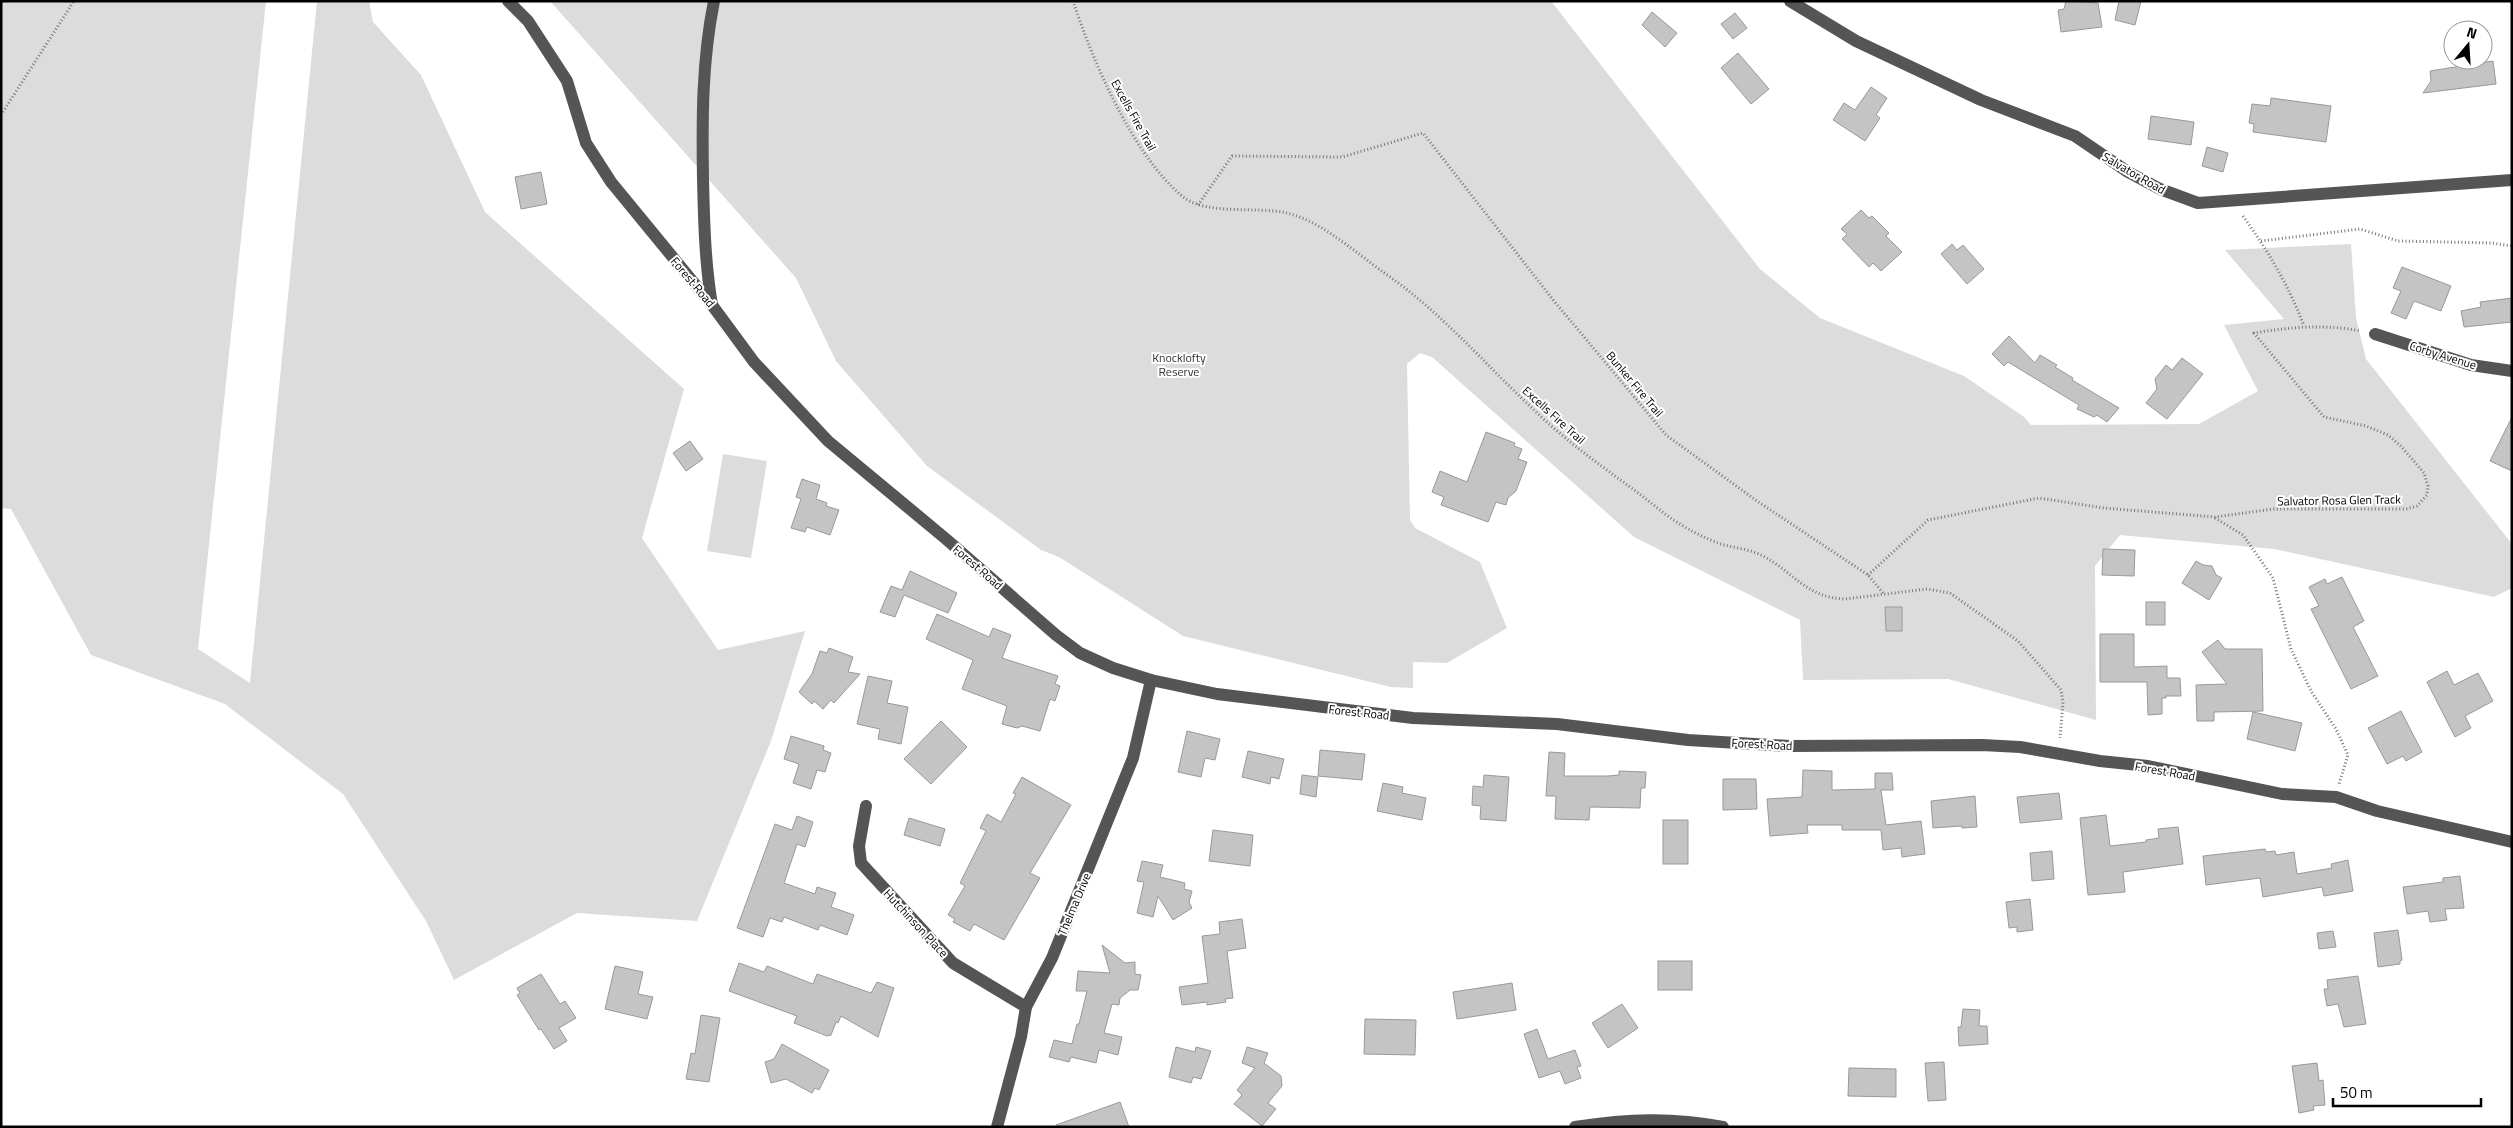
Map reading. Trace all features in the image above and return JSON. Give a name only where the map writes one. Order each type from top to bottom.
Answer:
[{"type":"street","name":"Forest Road","points":[[508,1],[528,20],[568,82],[586,143],[611,182],[712,305],[754,362],[828,441],[1080,653],[1113,668],[1151,680],[1217,694],[1413,718],[1556,724],[1688,740],[1790,746],[1982,745],[2059,753],[2100,762],[2148,766],[2282,794],[2336,797],[2377,811],[2512,842]]},
{"type":"street","points":[[712,305],[705,247],[701,112],[705,43],[714,1]]},
{"type":"street","name":"Salvator Road","points":[[1790,1],[1856,41],[1981,100],[2075,136],[2128,172],[2160,189],[2198,203],[2512,180]]},
{"type":"street","name":"Corby Avenue","points":[[2375,334],[2471,365],[2512,371]]},
{"type":"street","name":"Thelma Drive","points":[[997,1127],[1021,1036],[1026,1007],[1052,958],[1130,767],[1151,680]]},
{"type":"street","name":"Hutchinson Place","points":[[866,806],[859,846],[860,863],[953,963],[1026,1007]]},
{"type":"street","points":[[1575,1127],[1616,1121],[1685,1120],[1723,1127]]},
{"type":"path","points":[[1,115],[74,1]]},
{"type":"path","name":"Excells Fire Trail","points":[[1073,1],[1082,29],[1109,89],[1142,150],[1169,184],[1185,199],[1198,205],[1288,213],[1315,224],[1388,275],[1439,318],[1537,413],[1586,456],[1675,521],[1718,543],[1758,553],[1776,563],[1819,596],[1845,600],[1927,589],[1950,593],[2018,642],[2061,690],[2063,715],[2059,753]]},
{"type":"path","name":"Bunker Fire Trail","points":[[1198,205],[1232,156],[1342,156],[1423,133],[1554,302],[1666,435],[1757,501],[1868,575],[1883,594]]},
{"type":"path","points":[[2233,201],[2261,241],[2292,292],[2304,326]]},
{"type":"path","points":[[2261,241],[2360,229],[2398,241],[2492,243],[2512,246]]},
{"type":"path","name":"Salvator Rosa Glen Track","points":[[1868,575],[1928,520],[2040,498],[2104,508],[2215,518],[2273,509],[2406,509],[2417,506],[2427,495],[2428,486],[2424,473],[2400,445],[2388,435],[2366,426],[2324,417],[2254,333],[2304,326],[2330,327],[2375,334]]},
{"type":"path","name":"Salvator Rosa Glen Track","points":[[2215,518],[2243,535],[2273,578],[2291,649],[2310,691],[2336,729],[2348,755],[2336,797]]},
{"type":"green space","points":[[1,1],[266,1],[198,649],[250,683],[317,1],[369,1],[373,22],[421,75],[485,212],[684,389],[642,538],[718,650],[805,631],[771,741],[697,921],[577,913],[454,980],[426,921],[343,794],[225,704],[91,655],[11,509],[1,508]]},
{"type":"green space","name":"Knocklofty Reserve","points":[[550,1],[1551,1],[1760,269],[1820,318],[1964,376],[2024,417],[2031,425],[2199,424],[2258,391],[2224,325],[2284,319],[2225,250],[2351,244],[2356,318],[2366,359],[2512,544],[2512,588],[2494,597],[2274,549],[2120,535],[2095,566],[2096,720],[1948,679],[1803,680],[1800,620],[1634,537],[1432,357],[1420,353],[1407,364],[1410,520],[1415,528],[1480,562],[1507,628],[1447,663],[1413,662],[1413,688],[1391,687],[1183,636],[1059,557],[1041,550],[927,466],[836,361],[796,278]]},
{"type":"green space","points":[[723,454],[767,461],[751,558],[707,551]]},
{"type":"building","points":[[2066,1],[2098,3],[2102,27],[2061,32],[2058,10],[2064,9]]},
{"type":"building","points":[[2119,1],[2141,1],[2135,25],[2115,20]]},
{"type":"building","points":[[1652,12],[1677,33],[1665,47],[1642,25]]},
{"type":"building","points":[[1735,13],[1747,28],[1733,39],[1721,24]]},
{"type":"building","points":[[1738,53],[1769,89],[1751,104],[1721,68]]},
{"type":"building","points":[[2493,61],[2496,84],[2423,93],[2431,81],[2430,71],[2443,69],[2493,70]]},
{"type":"building","points":[[1871,87],[1887,98],[1876,115],[1880,118],[1865,141],[1833,120],[1844,103],[1855,110]]},
{"type":"building","points":[[2271,98],[2331,106],[2326,142],[2253,132],[2254,124],[2249,123],[2252,104],[2270,106]]},
{"type":"building","points":[[2151,116],[2194,122],[2191,145],[2148,139]]},
{"type":"building","points":[[2207,147],[2228,153],[2223,172],[2202,166]]},
{"type":"building","points":[[541,172],[547,204],[521,209],[515,177]]},
{"type":"building","points":[[1861,210],[1869,218],[1872,216],[1889,233],[1886,236],[1902,252],[1881,271],[1873,263],[1869,267],[1842,239],[1847,234],[1841,229]]},
{"type":"building","points":[[1952,244],[1957,250],[1963,245],[1984,269],[1967,284],[1941,254]]},
{"type":"building","points":[[2402,267],[2451,286],[2441,311],[2414,301],[2406,319],[2391,313],[2401,291],[2393,288]]},
{"type":"building","points":[[2512,298],[2512,322],[2464,327],[2461,311],[2481,307],[2480,302]]},
{"type":"building","points":[[2009,336],[2035,363],[2040,355],[2057,365],[2055,367],[2073,378],[2072,380],[2119,408],[2107,422],[2097,415],[2094,417],[2077,409],[2079,405],[2008,362],[2004,366],[1992,354]]},
{"type":"building","points":[[2182,358],[2203,374],[2167,419],[2146,403],[2157,389],[2155,379],[2166,365],[2172,370]]},
{"type":"building","points":[[2512,417],[2512,471],[2490,461]]},
{"type":"building","points":[[1486,432],[1515,443],[1514,446],[1522,449],[1518,459],[1527,462],[1516,491],[1508,498],[1506,505],[1496,502],[1488,522],[1441,505],[1444,497],[1432,492],[1440,471],[1467,482]]},
{"type":"building","points":[[690,441],[703,459],[686,471],[673,453]]},
{"type":"building","points":[[802,479],[820,485],[816,499],[827,503],[826,506],[839,510],[830,535],[807,527],[805,532],[791,528],[801,499],[796,497]]},
{"type":"building","points":[[2103,549],[2135,550],[2134,576],[2102,575]]},
{"type":"building","points":[[2196,561],[2203,565],[2212,566],[2216,575],[2222,578],[2209,600],[2182,583]]},
{"type":"building","points":[[910,571],[957,593],[948,613],[904,595],[895,617],[880,612],[891,586],[902,590]]},
{"type":"building","points":[[2342,577],[2364,621],[2353,627],[2378,676],[2351,689],[2311,609],[2319,606],[2309,587],[2325,579],[2327,584]]},
{"type":"building","points":[[2146,602],[2165,602],[2165,625],[2146,625]]},
{"type":"building","points":[[1885,607],[1902,607],[1902,631],[1886,631]]},
{"type":"building","points":[[937,614],[989,637],[993,628],[1011,635],[1002,658],[1058,676],[1055,684],[1060,686],[1055,701],[1050,699],[1040,731],[1022,726],[1017,728],[1002,724],[1007,706],[962,689],[973,660],[926,639]]},
{"type":"building","points":[[2100,634],[2134,634],[2134,667],[2167,666],[2167,678],[2180,678],[2181,696],[2166,696],[2166,698],[2162,698],[2162,714],[2148,715],[2147,682],[2100,682]]},
{"type":"building","points":[[2218,640],[2225,649],[2262,649],[2263,711],[2214,712],[2214,721],[2197,721],[2196,685],[2227,684],[2202,652]]},
{"type":"building","points":[[829,648],[853,657],[848,672],[860,674],[834,703],[831,700],[823,709],[814,701],[812,704],[799,692],[812,674],[820,651],[827,653]]},
{"type":"building","points":[[2447,671],[2454,685],[2478,673],[2493,701],[2465,716],[2471,728],[2455,737],[2427,682]]},
{"type":"building","points":[[868,676],[892,681],[887,703],[908,707],[901,744],[878,739],[880,729],[857,724]]},
{"type":"building","points":[[2401,711],[2422,752],[2406,761],[2403,756],[2387,764],[2368,728]]},
{"type":"building","points":[[2253,712],[2302,723],[2295,751],[2247,739]]},
{"type":"building","points":[[941,721],[967,747],[931,784],[904,759]]},
{"type":"building","points":[[1187,731],[1220,739],[1215,760],[1205,758],[1201,777],[1178,772]]},
{"type":"building","points":[[791,736],[824,746],[823,750],[831,753],[825,772],[817,770],[811,789],[793,783],[799,764],[784,759]]},
{"type":"building","points":[[1320,750],[1365,754],[1362,780],[1318,776]]},
{"type":"building","points":[[1248,751],[1284,759],[1279,779],[1271,777],[1270,784],[1242,777]]},
{"type":"building","points":[[1549,752],[1565,753],[1564,776],[1619,775],[1619,771],[1646,772],[1645,788],[1641,788],[1640,808],[1590,807],[1589,820],[1555,819],[1556,796],[1546,796]]},
{"type":"building","points":[[1803,770],[1832,771],[1832,790],[1875,789],[1875,773],[1892,773],[1893,790],[1881,790],[1886,825],[1921,821],[1925,854],[1902,857],[1901,848],[1883,850],[1881,830],[1842,830],[1842,825],[1807,825],[1808,833],[1770,836],[1767,799],[1802,797]]},
{"type":"building","points":[[1302,775],[1318,777],[1316,797],[1300,794]]},
{"type":"building","points":[[1484,775],[1509,777],[1506,821],[1480,819],[1481,806],[1472,805],[1473,786],[1483,787]]},
{"type":"building","points":[[1022,777],[1071,805],[1030,873],[1040,878],[1004,940],[974,924],[970,931],[953,922],[955,919],[948,915],[965,886],[960,883],[986,831],[980,828],[987,814],[1001,822],[1016,794],[1013,793]]},
{"type":"building","points":[[1723,779],[1756,779],[1757,809],[1723,810]]},
{"type":"building","points":[[1383,783],[1403,787],[1402,793],[1426,798],[1422,820],[1377,811]]},
{"type":"building","points":[[2059,793],[2062,819],[2020,823],[2017,797]]},
{"type":"building","points":[[1975,796],[1977,827],[1933,828],[1931,801]]},
{"type":"building","points":[[2106,815],[2110,846],[2146,842],[2146,840],[2159,838],[2158,829],[2178,827],[2183,864],[2123,872],[2125,892],[2088,895],[2080,818]]},
{"type":"building","points":[[797,816],[813,822],[805,847],[797,844],[784,883],[815,894],[817,887],[836,893],[831,907],[854,915],[847,935],[820,925],[818,930],[784,917],[782,922],[770,918],[763,937],[737,928],[775,824],[792,830]]},
{"type":"building","points":[[909,818],[945,829],[940,846],[904,835]]},
{"type":"building","points":[[1663,820],[1688,820],[1688,864],[1663,864]]},
{"type":"building","points":[[1213,830],[1253,835],[1250,866],[1209,861]]},
{"type":"building","points":[[2265,849],[2266,852],[2275,851],[2276,855],[2294,852],[2297,874],[2332,868],[2331,864],[2348,860],[2353,891],[2324,896],[2322,887],[2263,897],[2260,878],[2206,885],[2203,856]]},
{"type":"building","points":[[2052,851],[2054,879],[2032,881],[2030,853]]},
{"type":"building","points":[[1142,861],[1163,865],[1160,877],[1185,883],[1184,889],[1192,891],[1189,902],[1192,908],[1173,920],[1158,896],[1153,917],[1137,913],[1144,882],[1137,881]]},
{"type":"building","points":[[2460,876],[2464,908],[2445,909],[2447,920],[2430,922],[2428,911],[2407,914],[2403,887],[2443,882],[2443,878]]},
{"type":"building","points":[[2030,899],[2033,930],[2017,932],[2017,927],[2009,928],[2006,902]]},
{"type":"building","points":[[1242,919],[1246,948],[1227,951],[1233,998],[1225,999],[1226,1002],[1207,1005],[1207,1002],[1182,1005],[1179,987],[1208,983],[1202,936],[1220,934],[1219,922]]},
{"type":"building","points":[[2398,930],[2402,960],[2400,964],[2378,967],[2374,933]]},
{"type":"building","points":[[2333,931],[2336,947],[2319,949],[2317,933]]},
{"type":"building","points":[[1102,945],[1125,963],[1135,962],[1135,974],[1141,975],[1138,990],[1130,990],[1120,998],[1119,1005],[1112,1004],[1104,1033],[1122,1037],[1118,1055],[1099,1050],[1096,1063],[1071,1057],[1069,1062],[1049,1057],[1054,1040],[1072,1044],[1077,1024],[1079,1024],[1087,991],[1076,991],[1078,971],[1110,973]]},
{"type":"building","points":[[1658,961],[1692,961],[1692,990],[1658,990]]},
{"type":"building","points":[[739,963],[764,972],[767,966],[813,984],[817,974],[871,993],[877,982],[894,988],[878,1037],[841,1016],[838,1023],[836,1022],[831,1035],[827,1036],[794,1023],[797,1016],[729,991]]},
{"type":"building","points":[[615,966],[643,972],[638,994],[653,997],[647,1019],[605,1009]]},
{"type":"building","points":[[541,974],[560,1004],[565,1001],[576,1018],[559,1028],[567,1041],[554,1049],[541,1029],[539,1030],[517,995],[520,993],[517,988]]},
{"type":"building","points":[[2358,976],[2366,1024],[2344,1027],[2338,1004],[2327,1006],[2324,989],[2328,989],[2327,980]]},
{"type":"building","points":[[1512,983],[1516,1010],[1457,1019],[1453,992]]},
{"type":"building","points":[[1622,1004],[1638,1028],[1608,1048],[1592,1023]]},
{"type":"building","points":[[1963,1009],[1980,1010],[1979,1026],[1987,1026],[1988,1044],[1959,1046],[1958,1027],[1961,1027]]},
{"type":"building","points":[[701,1015],[720,1018],[709,1082],[686,1079],[691,1053],[695,1054]]},
{"type":"building","points":[[1365,1019],[1416,1020],[1415,1055],[1364,1054]]},
{"type":"building","points":[[1537,1029],[1548,1059],[1575,1050],[1581,1066],[1577,1067],[1581,1078],[1565,1084],[1560,1071],[1539,1078],[1524,1034]]},
{"type":"building","points":[[782,1044],[829,1070],[819,1090],[815,1088],[812,1093],[786,1079],[771,1083],[765,1062],[774,1059]]},
{"type":"building","points":[[1176,1047],[1195,1052],[1196,1047],[1211,1051],[1201,1079],[1193,1077],[1191,1083],[1169,1077]]},
{"type":"building","points":[[1247,1047],[1268,1053],[1264,1063],[1281,1076],[1282,1086],[1268,1103],[1276,1109],[1262,1126],[1234,1104],[1242,1095],[1237,1090],[1255,1068],[1242,1063]]},
{"type":"building","points":[[1944,1062],[1946,1100],[1928,1101],[1925,1063]]},
{"type":"building","points":[[2317,1063],[2319,1081],[2323,1080],[2325,1105],[2313,1106],[2314,1110],[2299,1113],[2292,1066]]},
{"type":"building","points":[[1849,1068],[1896,1069],[1896,1097],[1848,1096]]},
{"type":"building","points":[[1120,1102],[1129,1127],[1056,1127],[1056,1125]]}]
